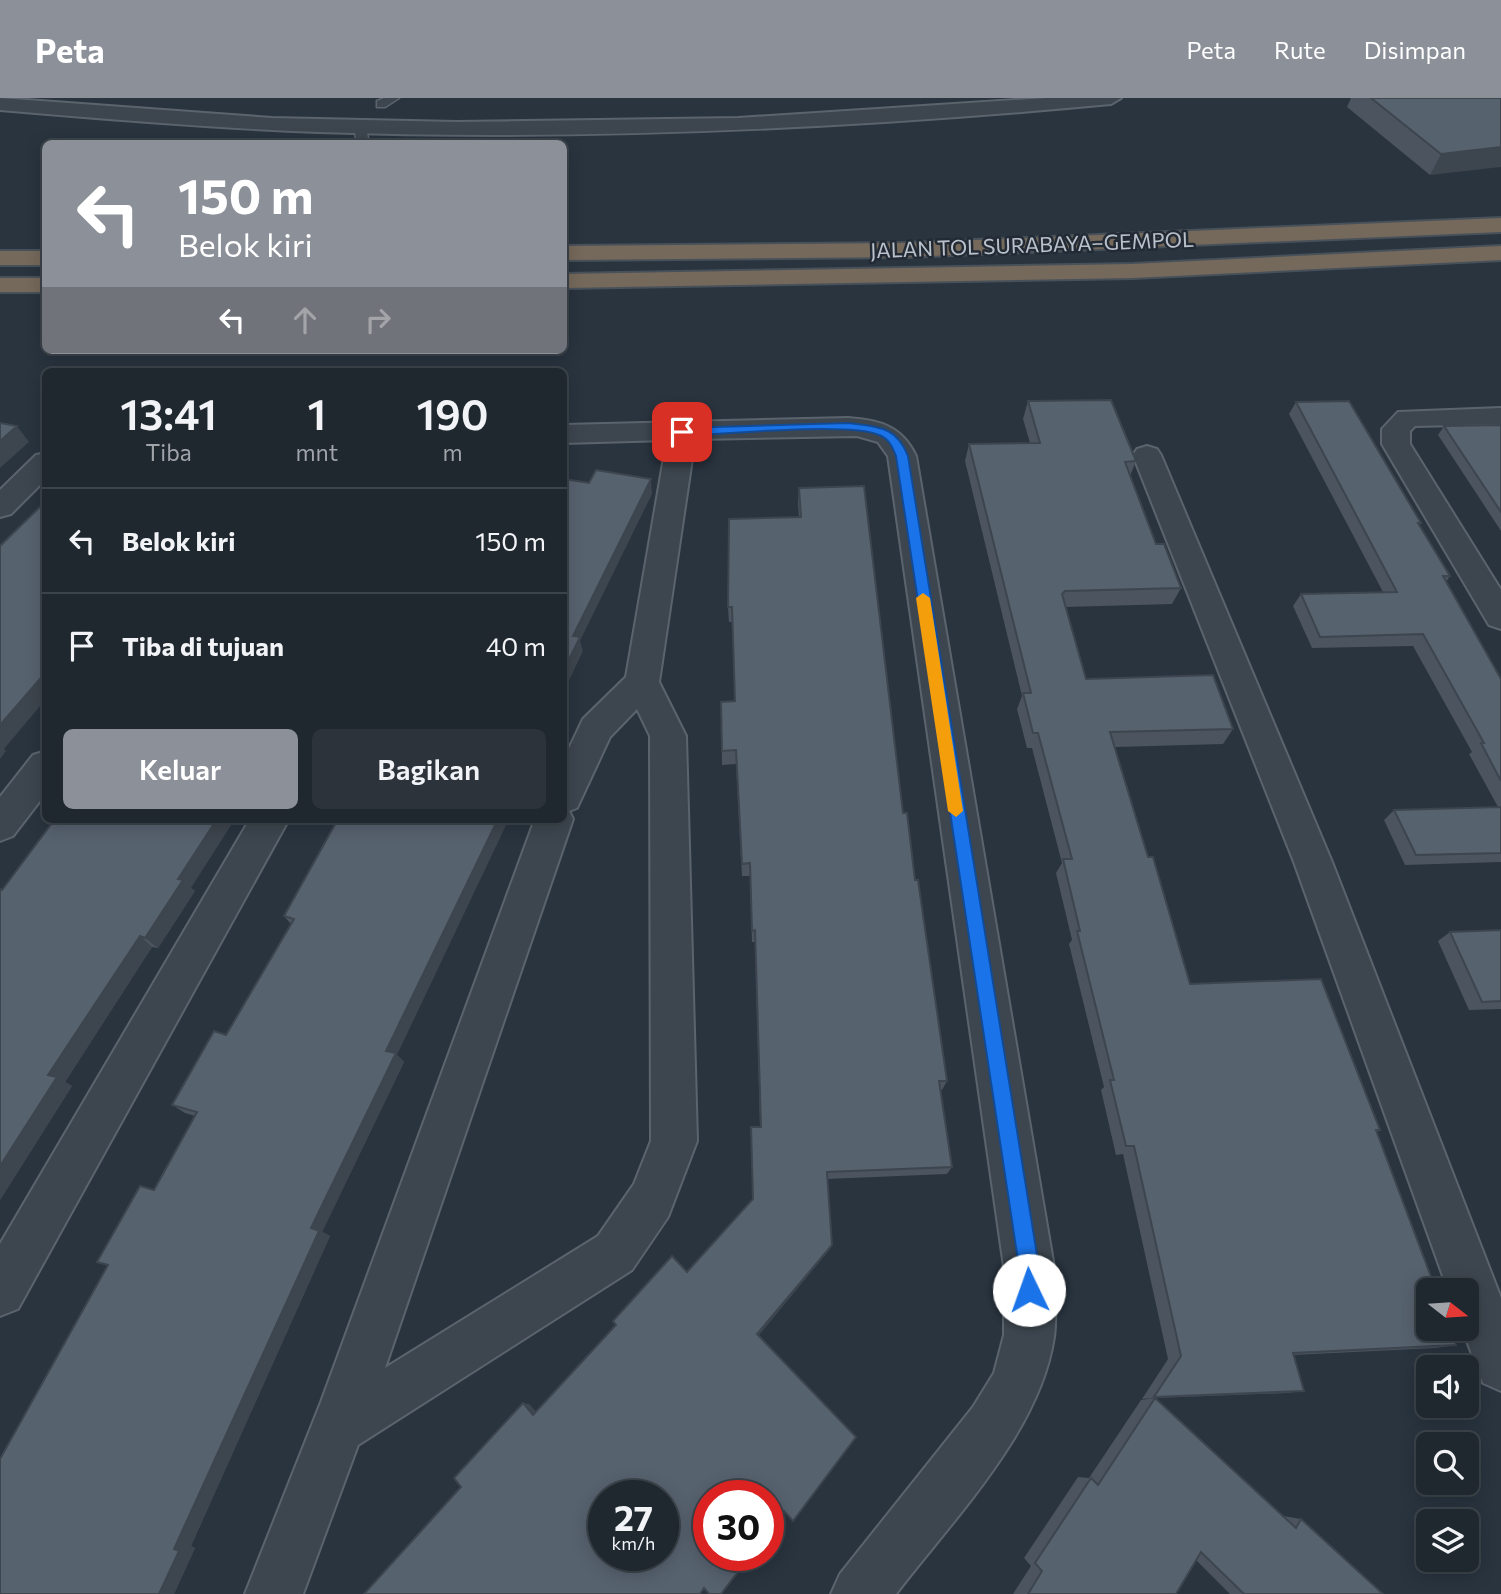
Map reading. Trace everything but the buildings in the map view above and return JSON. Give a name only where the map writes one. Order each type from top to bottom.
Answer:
[{"type":"highway","name":"JALAN TOL SURABAYA–GEMPOL","points":[[567,253],[906,250],[1501,225]]},
{"type":"highway","name":"JALAN TOL SURABAYA–GEMPOL","points":[[567,281],[1133,271],[1501,253]]},
{"type":"highway","points":[[0,258],[42,258]]},
{"type":"highway","points":[[0,285],[42,285]]},
{"type":"street","points":[[0,104],[362,135],[960,113],[1111,98]]},
{"type":"street","points":[[355,103],[394,102]]},
{"type":"street","points":[[1501,416],[1409,418],[1396,429],[1396,444],[1501,617]]},
{"type":"street","points":[[567,434],[848,427],[882,431],[896,441],[902,456],[1029,1267],[1029,1335],[1017,1383],[992,1426],[860,1594]]},
{"type":"street","points":[[340,1426],[615,1253],[643,1218],[662,1183],[674,1141],[672,809],[668,736],[642,682],[682,432]]},
{"type":"street","points":[[1147,455],[1313,862],[1501,1365]]},
{"type":"street","points":[[0,507],[42,466]]},
{"type":"street","points":[[567,791],[596,729],[642,682]]},
{"type":"street","points":[[0,825],[42,770]]},
{"type":"street","points":[[0,1291],[268,823]]},
{"type":"street","points":[[274,1594],[340,1426],[467,1055],[553,823]]},
{"type":"slow traffic","points":[[923,598],[956,811]]},
{"type":"route","points":[[682,432],[848,427],[882,431],[896,441],[902,456],[1029,1267],[1029,1290]]}]
